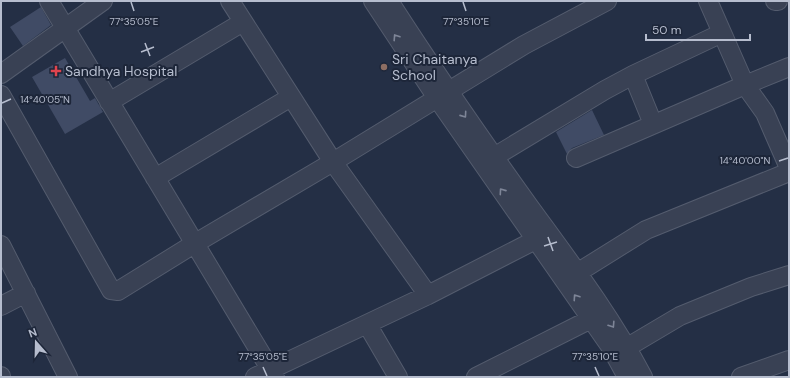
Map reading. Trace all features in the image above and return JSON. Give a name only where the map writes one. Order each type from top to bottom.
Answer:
[{"type":"street","points":[[49,1],[194,244],[267,375],[543,236]]},
{"type":"street","points":[[1,74],[103,1]]},
{"type":"street","points":[[230,1],[333,162],[428,295]]},
{"type":"street","points":[[373,1],[543,236],[577,273],[643,377]]},
{"type":"street","points":[[389,1],[442,95],[494,157],[543,236],[591,319],[610,346],[627,377]]},
{"type":"street","points":[[1,95],[111,290],[121,290],[194,244],[333,162],[524,45],[607,1]]},
{"type":"street","points":[[708,1],[745,84],[784,143],[789,168]]},
{"type":"street","points":[[109,102],[243,22]]},
{"type":"street","points":[[494,157],[633,75],[722,33]]},
{"type":"street","points":[[576,158],[745,84],[789,67]]},
{"type":"street","points":[[633,75],[653,124]]},
{"type":"street","points":[[155,178],[291,97]]},
{"type":"street","points":[[577,273],[646,230],[789,172]]},
{"type":"street","points":[[1,245],[68,377]]},
{"type":"street","points":[[626,348],[680,316],[751,287],[789,276]]},
{"type":"street","points":[[1,306],[26,293]]},
{"type":"street","points":[[476,377],[591,319]]},
{"type":"street","points":[[367,324],[398,377]]},
{"type":"street","points":[[741,377],[789,360]]},
{"type":"building","points":[[41,7],[51,25],[23,46],[10,27]]},
{"type":"building","points":[[65,58],[90,101],[95,98],[103,112],[65,134],[32,77]]},
{"type":"building","points":[[592,110],[604,135],[572,148],[567,154],[556,132]]},
{"type":"place","name":"Sri Chaitanya School","points":[[384,67]]},
{"type":"place","name":"Sandhya Hospital","points":[[56,71]]}]
